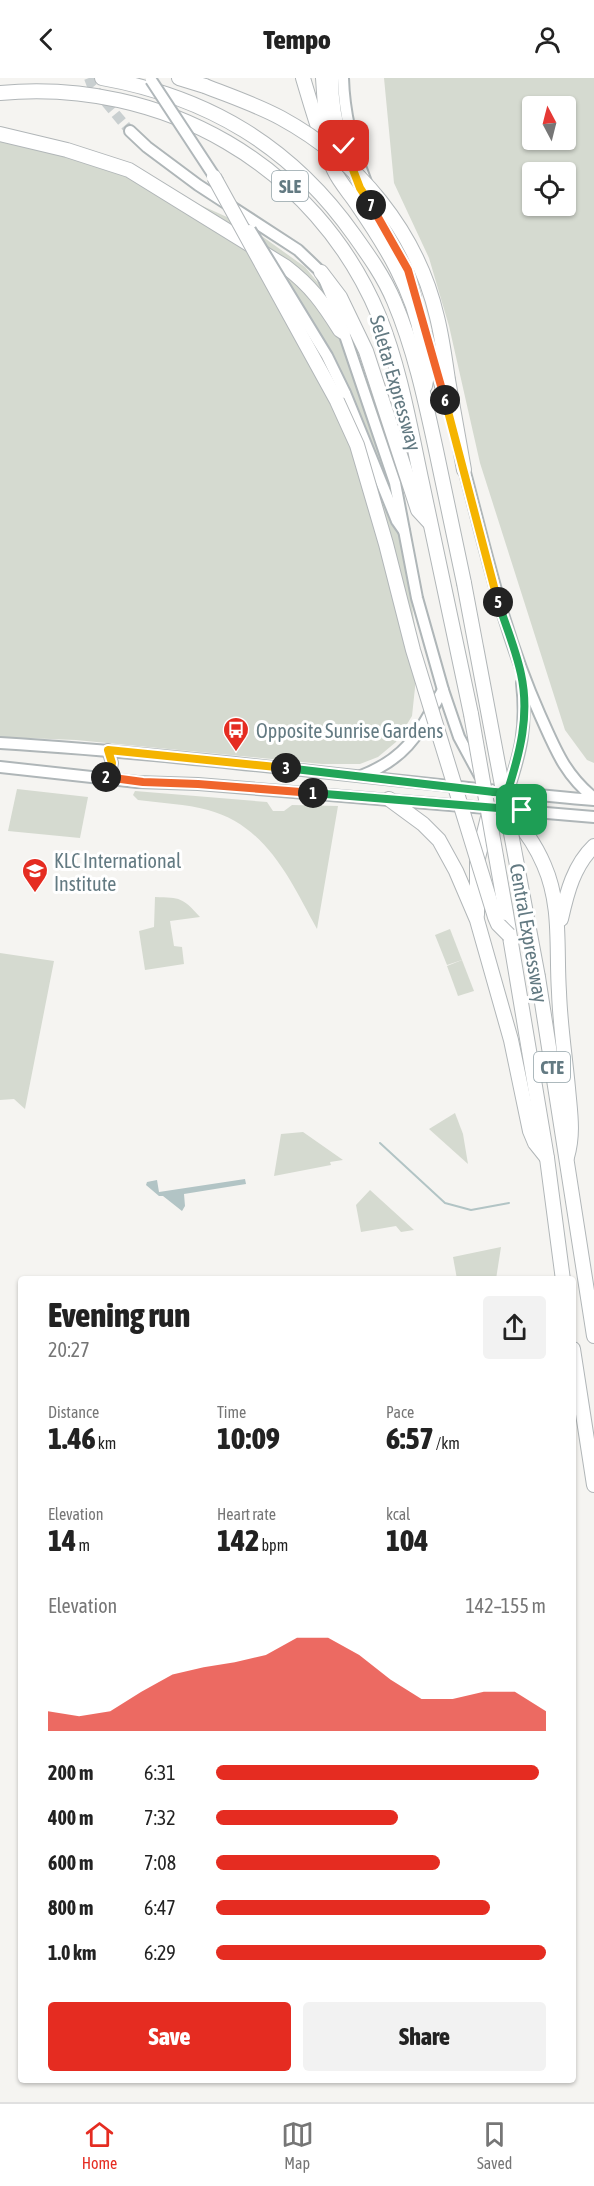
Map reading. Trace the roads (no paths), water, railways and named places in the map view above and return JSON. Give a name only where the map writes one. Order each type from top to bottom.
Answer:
[{"type":"highway","name":"Seletar Expressway","points":[[102,78],[158,90],[228,119],[269,146],[303,174],[337,211],[379,272],[406,331],[424,391]]},
{"type":"highway","points":[[179,78],[205,86],[281,118],[345,163],[386,206],[416,258],[437,316],[464,470]]},
{"type":"highway","points":[[303,78],[334,169],[342,185],[356,202],[395,263],[413,307],[421,331],[427,369],[424,391]]},
{"type":"highway","points":[[323,78],[327,121],[339,163],[353,190],[356,202]]},
{"type":"highway","name":"Seletar Expressway","points":[[0,93],[68,91],[114,97],[154,107],[218,134],[259,160],[289,185],[323,222],[348,258],[379,317],[394,363],[432,524]]},
{"type":"highway","points":[[0,134],[68,150],[129,170],[286,267],[306,282],[321,299],[343,332]]},
{"type":"highway","points":[[214,177],[337,401],[357,445],[386,544],[412,650],[495,917],[498,924],[509,935]]},
{"type":"highway","points":[[321,272],[340,297],[366,351],[418,510],[432,524]]},
{"type":"highway","name":"Central Expressway","points":[[424,391],[464,583],[538,977],[594,1336]]},
{"type":"highway","name":"Central Expressway","points":[[432,524],[471,714],[547,1158],[562,1276]]},
{"type":"highway","points":[[389,799],[423,824],[439,840],[456,872],[477,920],[511,1040],[530,1131],[535,1143],[547,1158]]},
{"type":"highway","points":[[477,920],[477,862],[499,800]]},
{"type":"highway","points":[[499,800],[529,836],[544,866],[555,897],[559,993],[572,1131],[567,1157]]},
{"type":"highway","points":[[558,931],[568,891],[577,869],[594,846]]},
{"type":"highway","points":[[576,1368],[594,1485]]},
{"type":"main road","points":[[149,78],[233,202],[327,356],[345,393],[397,521],[404,531]]},
{"type":"main road","points":[[333,78],[337,121],[344,146],[360,188],[385,226]]},
{"type":"main road","points":[[343,78],[349,126],[357,159],[385,226],[408,270],[498,602],[521,674],[561,762],[579,786],[594,799]]},
{"type":"main road","points":[[130,131],[147,147],[198,185],[298,250],[321,272],[333,300],[395,483],[417,598],[442,690],[459,737],[471,761],[499,800]]},
{"type":"main road","points":[[499,800],[521,746],[525,708],[521,674]]},
{"type":"main road","points":[[358,777],[392,761],[408,746],[425,724],[442,690]]},
{"type":"main road","points":[[0,743],[108,750],[358,777],[594,817]]},
{"type":"main road","points":[[105,778],[110,774],[112,763],[108,750]]},
{"type":"main road","points":[[0,767],[143,782],[389,799],[594,799]]},
{"type":"waterway","points":[[380,1143],[445,1203],[471,1210],[509,1203]]},
{"type":"tunnel","points":[[89,78],[92,86],[130,131]]},
{"type":"place","name":"Opposite Sunrise Gardens","points":[[236,753]]},
{"type":"place","name":"KLC International Institute","points":[[35,894]]}]
